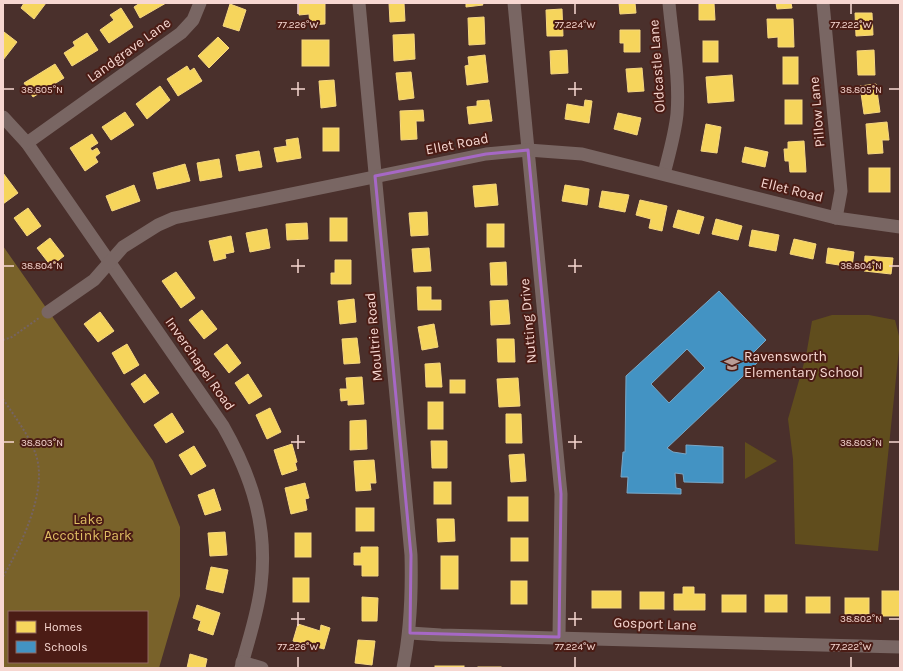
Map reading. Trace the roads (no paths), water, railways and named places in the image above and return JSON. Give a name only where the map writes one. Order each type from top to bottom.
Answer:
[{"type":"street","name":"Landgrave Lane","points":[[27,143],[181,33],[193,20],[200,3]]},
{"type":"street","name":"Moultrie Road","points":[[359,3],[411,555],[412,590],[410,633],[403,668]]},
{"type":"street","name":"Nutting Drive","points":[[514,3],[560,494],[559,637]]},
{"type":"street","name":"Oldcastle Lane","points":[[664,174],[676,127],[677,112],[677,93],[669,3]]},
{"type":"street","name":"Pillow Lane","points":[[823,3],[840,191],[836,218]]},
{"type":"street","name":"Inverchapel Road","points":[[3,117],[27,143],[224,426],[240,454],[251,484],[261,527],[262,572],[258,604],[241,665]]},
{"type":"street","name":"Ellet Road","points":[[48,312],[94,280],[109,261],[123,247],[144,233],[174,218],[486,154],[528,150],[582,154],[836,218],[900,227]]},
{"type":"street","name":"Gosport Lane","points":[[410,633],[900,647]]},
{"type":"street","points":[[241,665],[262,668]]},
{"type":"place","name":"Ravensworth Elementary School","points":[[732,364]]},
{"type":"park label","name":"Lake Accotink Park","points":[[88,528]]}]
